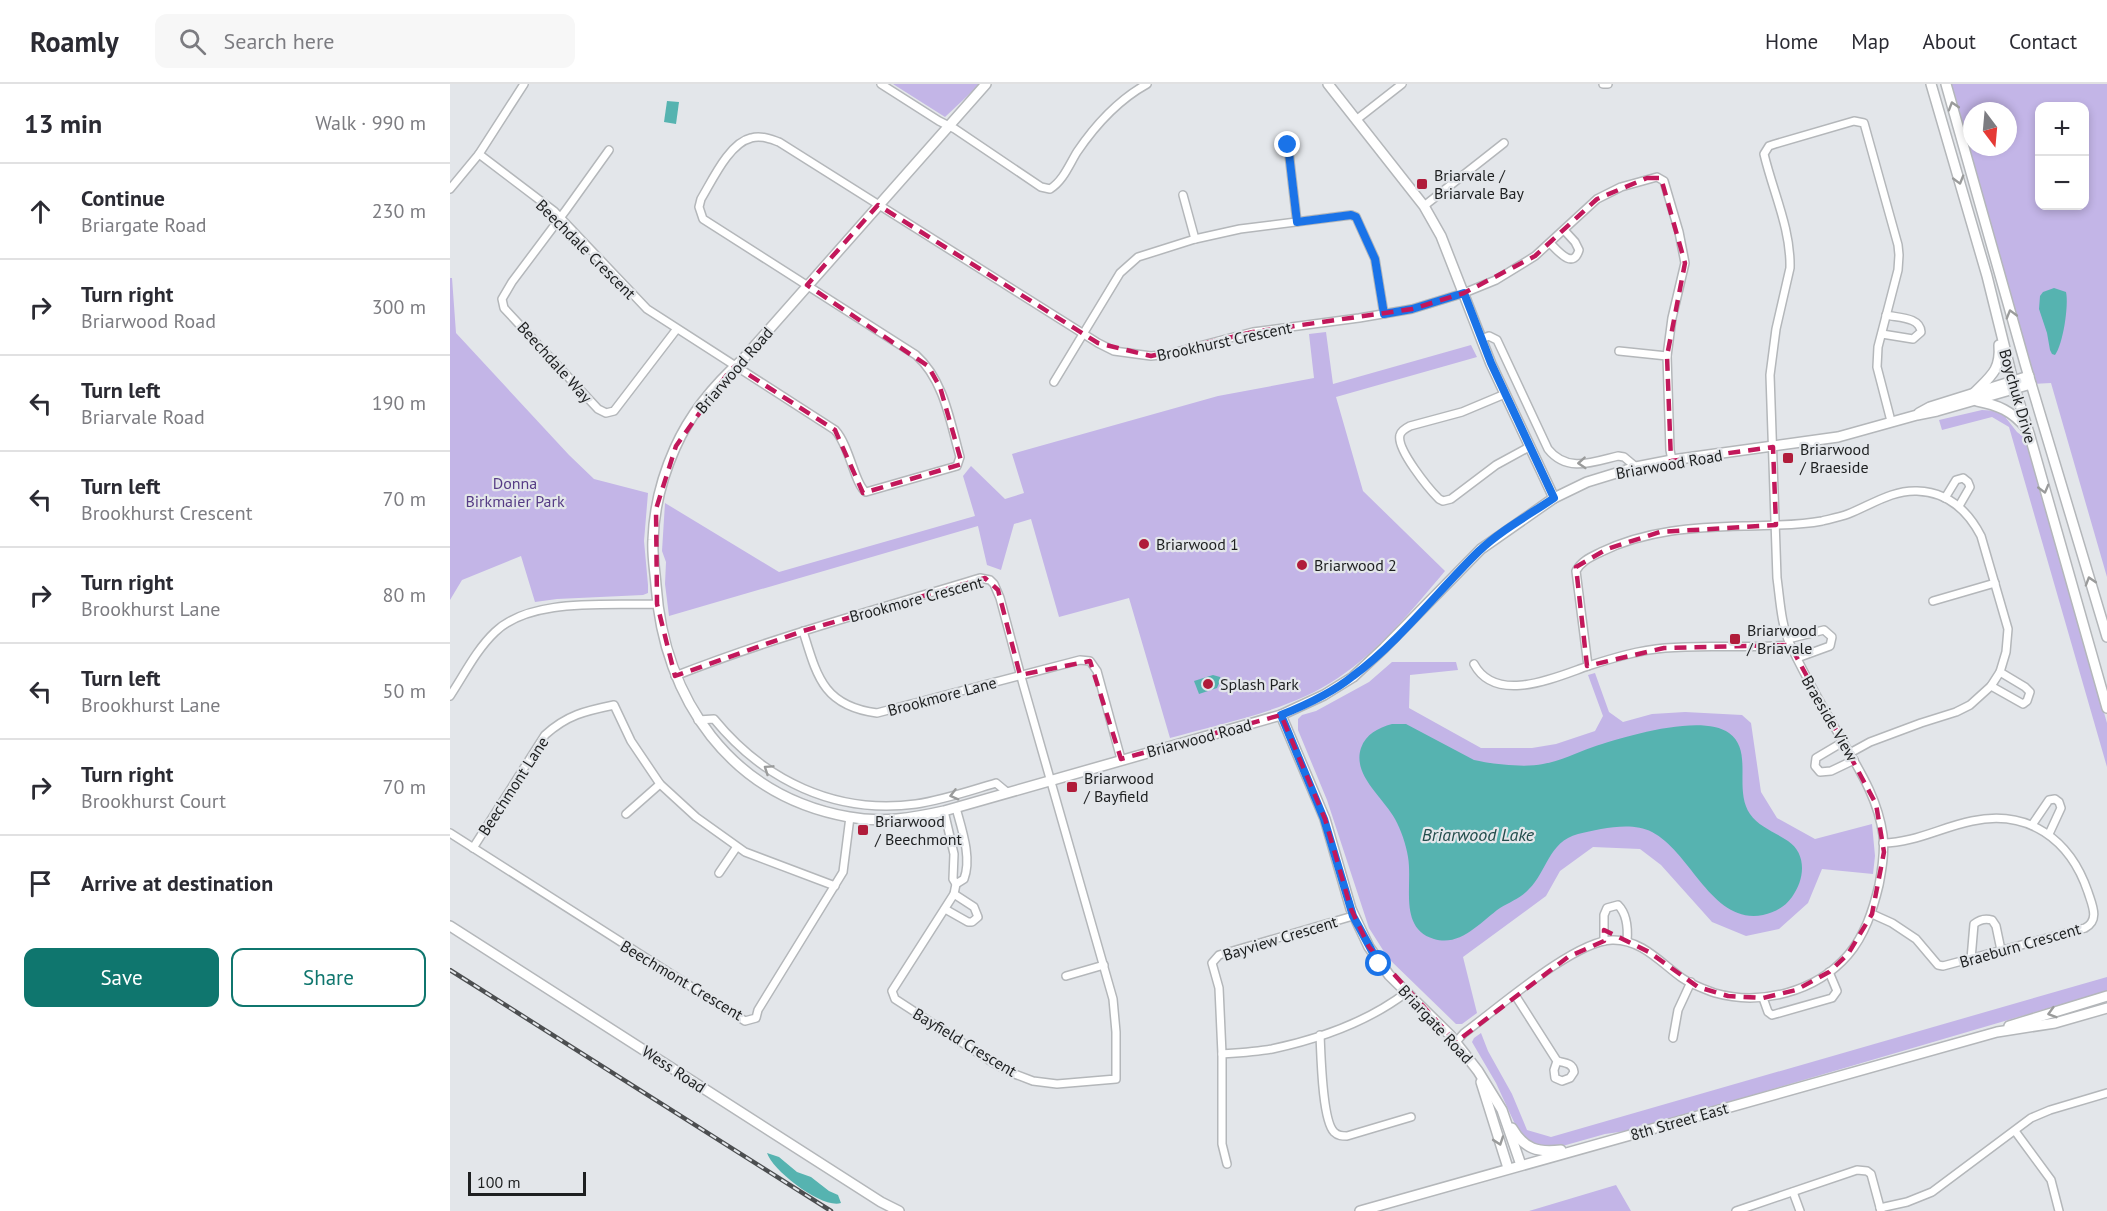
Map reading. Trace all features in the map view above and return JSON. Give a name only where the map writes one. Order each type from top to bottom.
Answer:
[{"type":"street","points":[[450,189],[479,154],[524,84]]},
{"type":"street","points":[[882,84],[1041,187],[1050,189],[1057,184],[1078,150],[1114,107],[1147,84]]},
{"type":"street","name":"Briarwood Road","points":[[986,84],[711,392],[676,446],[667,468],[656,509],[652,542],[657,604],[675,676],[699,720],[719,746],[759,780],[779,793],[798,802],[850,817],[901,819],[944,811],[1281,715],[1324,695],[1353,677],[1481,549],[1512,525],[1554,498],[1587,482],[1636,467],[1672,460],[1838,437],[1891,421],[1928,414],[2030,380]]},
{"type":"street","points":[[1328,84],[1424,206],[1441,236],[1481,339],[1554,498]]},
{"type":"street","points":[[1356,120],[1402,84]]},
{"type":"street","points":[[1603,84],[1608,84]]},
{"type":"street","name":"Boychuk Drive","points":[[1931,84],[1987,276],[1996,320],[2014,385],[2030,433],[2107,708]]},
{"type":"street","name":"Boychuk Drive","points":[[1946,84],[2030,380],[2107,637]]},
{"type":"street","name":"Braeside View","points":[[1456,1042],[1464,1033],[1515,995],[1568,957],[1593,943],[1627,941],[1649,952],[1703,988],[1728,996],[1763,998],[1796,990],[1829,972],[1848,954],[1872,914],[1881,877],[1883,843],[1876,804],[1868,782],[1843,742],[1789,642],[1777,578],[1770,375],[1772,351],[1791,256],[1789,240],[1764,154],[1770,146],[1854,121],[1864,123],[1898,245],[1898,270],[1886,315]]},
{"type":"street","name":"Brookhurst Crescent","points":[[807,285],[703,219],[699,207],[700,199],[732,150],[740,142],[753,137],[766,137],[779,142],[1082,334],[1114,351],[1151,356],[1253,332],[1412,309],[1464,293],[1514,270],[1550,243],[1597,199],[1621,187],[1652,176],[1664,181],[1681,242],[1684,263],[1672,318],[1667,356]]},
{"type":"street","points":[[1424,206],[1504,143]]},
{"type":"street","points":[[1288,145],[1297,222]]},
{"type":"street","points":[[560,218],[609,150]]},
{"type":"street","name":"Beechdale Crescent","points":[[479,154],[560,218],[647,309],[676,330],[835,430],[848,451],[862,490],[866,492],[957,466],[960,457],[940,387],[928,366],[916,355],[807,285]]},
{"type":"street","points":[[1183,195],[1195,239]]},
{"type":"street","points":[[1054,382],[1120,273],[1138,257],[1195,239],[1240,230],[1351,215],[1359,220],[1375,259],[1384,314]]},
{"type":"street","name":"Beechdale Way","points":[[560,218],[502,299],[504,308],[598,409],[606,413],[614,411],[676,330]]},
{"type":"street","points":[[1550,243],[1566,258],[1576,257],[1579,250],[1577,244],[1564,230]]},
{"type":"street","points":[[1882,334],[1913,339],[1921,332],[1921,327],[1916,321],[1886,315],[1878,347],[1877,367],[1891,421]]},
{"type":"street","points":[[1996,320],[1999,362],[1973,398],[1995,404],[2015,415],[2030,433]]},
{"type":"street","points":[[1481,339],[1489,336],[1497,340],[1553,456],[1566,463],[1580,465],[1618,456],[1636,467]]},
{"type":"street","points":[[1619,351],[1667,356],[1672,460]]},
{"type":"street","points":[[1505,394],[1462,412],[1410,426],[1400,435],[1400,442],[1416,472],[1438,499],[1443,501],[1451,499],[1496,465],[1529,447]]},
{"type":"street","points":[[1945,498],[1956,480],[1963,478],[1970,487],[1959,506]]},
{"type":"street","points":[[1588,666],[1576,571],[1579,565],[1607,549],[1660,532],[1690,528],[1798,524],[1830,519],[1848,514],[1891,495],[1905,492],[1917,491],[1945,498],[1959,506],[1974,522],[1982,536],[2008,629],[2006,652],[2000,672],[1991,686],[1970,705],[1870,742],[1850,753]]},
{"type":"street","name":"Brookmore Crescent","points":[[675,676],[733,653],[985,578],[998,590],[1051,782]]},
{"type":"street","points":[[1933,601],[1995,583]]},
{"type":"street","points":[[450,696],[496,630],[517,617],[557,607],[657,604]]},
{"type":"street","points":[[1474,664],[1479,673],[1489,680],[1503,685],[1529,685],[1646,650],[1766,647],[1824,630],[1833,637],[1830,646],[1797,657]]},
{"type":"street","name":"Brookmore Lane","points":[[803,631],[818,676],[825,687],[838,699],[858,711],[877,713],[1080,660],[1090,661],[1097,671],[1121,759]]},
{"type":"street","points":[[1991,686],[2016,702],[2023,704],[2027,701],[2030,692],[2000,672]]},
{"type":"street","name":"Beechmont Lane","points":[[473,848],[545,735],[558,723],[573,715],[614,705],[631,741],[660,784],[696,818],[736,848],[835,886]]},
{"type":"street","name":"Briargate Road","points":[[1281,715],[1324,819],[1353,916],[1379,964],[1456,1042],[1478,1071],[1502,1110],[1521,1165]]},
{"type":"street","name":"Briarwood Road","points":[[699,720],[714,719],[749,756],[776,775],[812,793],[842,801],[877,806],[915,804],[996,783],[1008,793]]},
{"type":"street","points":[[1843,742],[1816,758],[1815,766],[1820,772],[1830,771],[1854,760]]},
{"type":"street","name":"Bayfield Crescent","points":[[944,811],[954,854],[953,879],[956,884],[954,894],[892,991],[892,995],[992,1062],[1033,1081],[1057,1084],[1116,1079],[1113,999],[1051,782]]},
{"type":"street","points":[[626,814],[660,784]]},
{"type":"street","points":[[2032,825],[2049,800],[2055,799],[2060,802],[2061,808],[2049,834]]},
{"type":"street","name":"Bayfield Crescent","points":[[956,808],[966,859],[964,879],[956,884]]},
{"type":"street","name":"Beechmont Crescent","points":[[450,833],[745,1021],[756,1018],[843,872],[850,817]]},
{"type":"street","name":"Braeburn Crescent","points":[[1872,914],[1892,923],[1916,939],[1938,965],[1953,964],[2085,928],[2094,919],[2085,884],[2074,860],[2066,849],[2049,834],[2032,825],[1999,818],[1981,820],[1903,841],[1883,843]]},
{"type":"street","points":[[719,873],[736,848]]},
{"type":"street","points":[[945,909],[968,922],[972,922],[978,916],[974,907],[954,894]]},
{"type":"street","points":[[1604,941],[1604,915],[1607,908],[1618,905],[1623,910],[1628,931],[1627,941]]},
{"type":"street","name":"Bayview Crescent","points":[[1227,1164],[1222,1144],[1219,988],[1212,963],[1219,955],[1353,916]]},
{"type":"street","points":[[1971,959],[1972,934],[1974,924],[1978,921],[1992,920],[1996,926],[2001,950]]},
{"type":"street","name":"Wess Road","points":[[450,926],[881,1202],[899,1211]]},
{"type":"street","points":[[1066,976],[1104,965]]},
{"type":"street","points":[[1763,998],[1768,1012],[1772,1015],[1832,999],[1837,991],[1829,972]]},
{"type":"street","points":[[1673,1038],[1678,1010],[1691,982]]},
{"type":"street","points":[[1222,1054],[1271,1049],[1320,1035],[1388,1006],[1407,992]]},
{"type":"street","points":[[1515,995],[1557,1061]]},
{"type":"street","name":"8th Street East","points":[[1997,1032],[2013,1024],[2107,996]]},
{"type":"street","name":"8th Street East","points":[[1360,1211],[1997,1032],[2055,1023],[2107,1008]]},
{"type":"street","points":[[1320,1035],[1327,1110],[1336,1135],[1347,1136],[1411,1118]]},
{"type":"street","name":"Briargate Road","points":[[1478,1071],[1508,1168]]},
{"type":"street","points":[[1736,1211],[1857,1170],[1871,1174],[1881,1209],[1907,1202],[1932,1192],[2031,1118],[2107,1093]]},
{"type":"street","points":[[1502,1110],[1518,1138],[1525,1145],[1534,1149],[1554,1151],[1593,1145]]},
{"type":"street","points":[[2015,1131],[2051,1180],[2059,1211]]},
{"type":"street","points":[[1794,1192],[1800,1211]]},
{"type":"highlighted area","points":[[1647,178],[1661,178],[1685,263],[1667,356],[1671,461],[1773,447],[1776,525],[1660,532],[1607,549],[1576,567],[1587,666],[1664,648],[1790,645],[1876,804],[1884,852],[1872,914],[1848,954],[1829,972],[1796,990],[1763,998],[1728,996],[1698,987],[1649,952],[1604,930],[1604,941],[1568,957],[1456,1042],[1369,947],[1351,909],[1325,819],[1281,715],[1121,759],[1090,661],[1020,675],[998,590],[985,578],[803,631],[675,676],[657,604],[656,509],[676,446],[735,366],[835,430],[863,493],[962,464],[940,387],[928,366],[807,285],[878,205],[1098,343],[1151,356],[1253,332],[1412,309],[1464,293],[1535,256],[1597,199]]},
{"type":"green space","points":[[893,84],[978,84],[979,85],[945,117]]},
{"type":"green space","points":[[1944,84],[2107,84],[2107,577],[2051,383],[2031,384],[1965,156],[2017,156],[2017,102],[1963,102],[1963,150]]},
{"type":"green space","name":"Donna Birkmaier Park","points":[[450,278],[452,278],[456,333],[594,479],[648,493],[644,541],[648,593],[535,602],[521,556],[462,580],[450,600]]},
{"type":"green space","points":[[1326,332],[1333,384],[1471,345],[1477,357],[1336,397],[1363,491],[1445,571],[1421,600],[1368,655],[1338,678],[1299,699],[1257,714],[1170,738],[1129,598],[1059,617],[1031,519],[1014,524],[1001,570],[987,565],[978,526],[669,616],[665,584],[666,562],[662,551],[665,503],[779,572],[975,516],[963,476],[971,466],[1005,499],[1024,493],[1012,454],[1218,396],[1314,378],[1309,334]]},
{"type":"green space","points":[[1982,410],[1998,411],[2006,415],[2017,432],[2025,438],[2107,723],[2107,767],[2009,427],[1992,417],[1942,430],[1939,420]]},
{"type":"green space","points":[[1392,662],[1456,662],[1458,670],[1410,675],[1409,708],[1481,748],[1532,748],[1556,744],[1595,731],[1603,716],[1588,675],[1595,673],[1609,712],[1623,722],[1652,714],[1685,712],[1742,715],[1751,723],[1761,792],[1777,818],[1815,839],[1872,824],[1875,856],[1873,874],[1822,869],[1808,903],[1779,929],[1746,936],[1712,922],[1661,865],[1640,849],[1593,847],[1560,871],[1546,896],[1463,957],[1477,1013],[1462,1024],[1456,1024],[1388,958],[1369,928],[1327,800],[1298,730],[1298,719],[1302,715],[1316,711],[1369,682]]},
{"type":"green space","points":[[2107,977],[2107,991],[1633,1130],[1605,1134],[1559,1147],[1537,1148],[1520,1135],[1496,1083],[1472,1042],[1481,1033],[1488,1051],[1512,1094],[1527,1130],[1551,1137]]},
{"type":"green space","points":[[1616,1185],[1631,1211],[1529,1211]]},
{"type":"water","points":[[667,101],[679,102],[676,124],[664,122]]},
{"type":"water","points":[[2054,288],[2066,292],[2067,298],[2063,334],[2055,355],[2050,350],[2039,309],[2040,296],[2043,292]]},
{"type":"water","name":"Splash Park","points":[[1213,675],[1221,679],[1217,688],[1199,694],[1194,681]]},
{"type":"water","name":"Briarwood Lake","points":[[1392,724],[1406,724],[1474,760],[1518,766],[1549,763],[1606,743],[1662,729],[1700,725],[1716,727],[1729,733],[1740,750],[1743,793],[1750,814],[1763,826],[1788,841],[1798,853],[1802,867],[1800,882],[1792,897],[1779,909],[1763,915],[1745,915],[1730,909],[1716,898],[1679,855],[1652,832],[1625,826],[1606,828],[1578,834],[1560,844],[1526,892],[1500,908],[1470,932],[1453,940],[1434,939],[1415,925],[1411,916],[1409,868],[1403,837],[1390,811],[1365,777],[1359,758],[1361,748],[1369,735]]},
{"type":"water","points":[[767,1153],[779,1157],[797,1172],[811,1177],[838,1195],[841,1203],[822,1200],[799,1187],[778,1169]]},
{"type":"railway","points":[[450,970],[831,1211]]},
{"type":"place","name":"Briarvale / Briarvale Bay","points":[[1422,184]]},
{"type":"place","name":"Briarwood / Braeside","points":[[1788,458]]},
{"type":"place","name":"Briarwood 1","points":[[1144,544]]},
{"type":"place","name":"Briarwood 2","points":[[1302,565]]},
{"type":"place","name":"Briarwood / Briavale","points":[[1735,639]]},
{"type":"place","name":"Splash Park","points":[[1208,684]]},
{"type":"place","name":"Briarwood / Bayfield","points":[[1072,787]]},
{"type":"place","name":"Briarwood / Beechmont","points":[[863,830]]},
{"type":"route","points":[[1288,145],[1297,222],[1351,215],[1359,220],[1375,259],[1384,314],[1412,309],[1464,293],[1491,363],[1554,498],[1512,525],[1481,549],[1353,677],[1324,695],[1281,715],[1324,819],[1353,916],[1379,964]]}]
